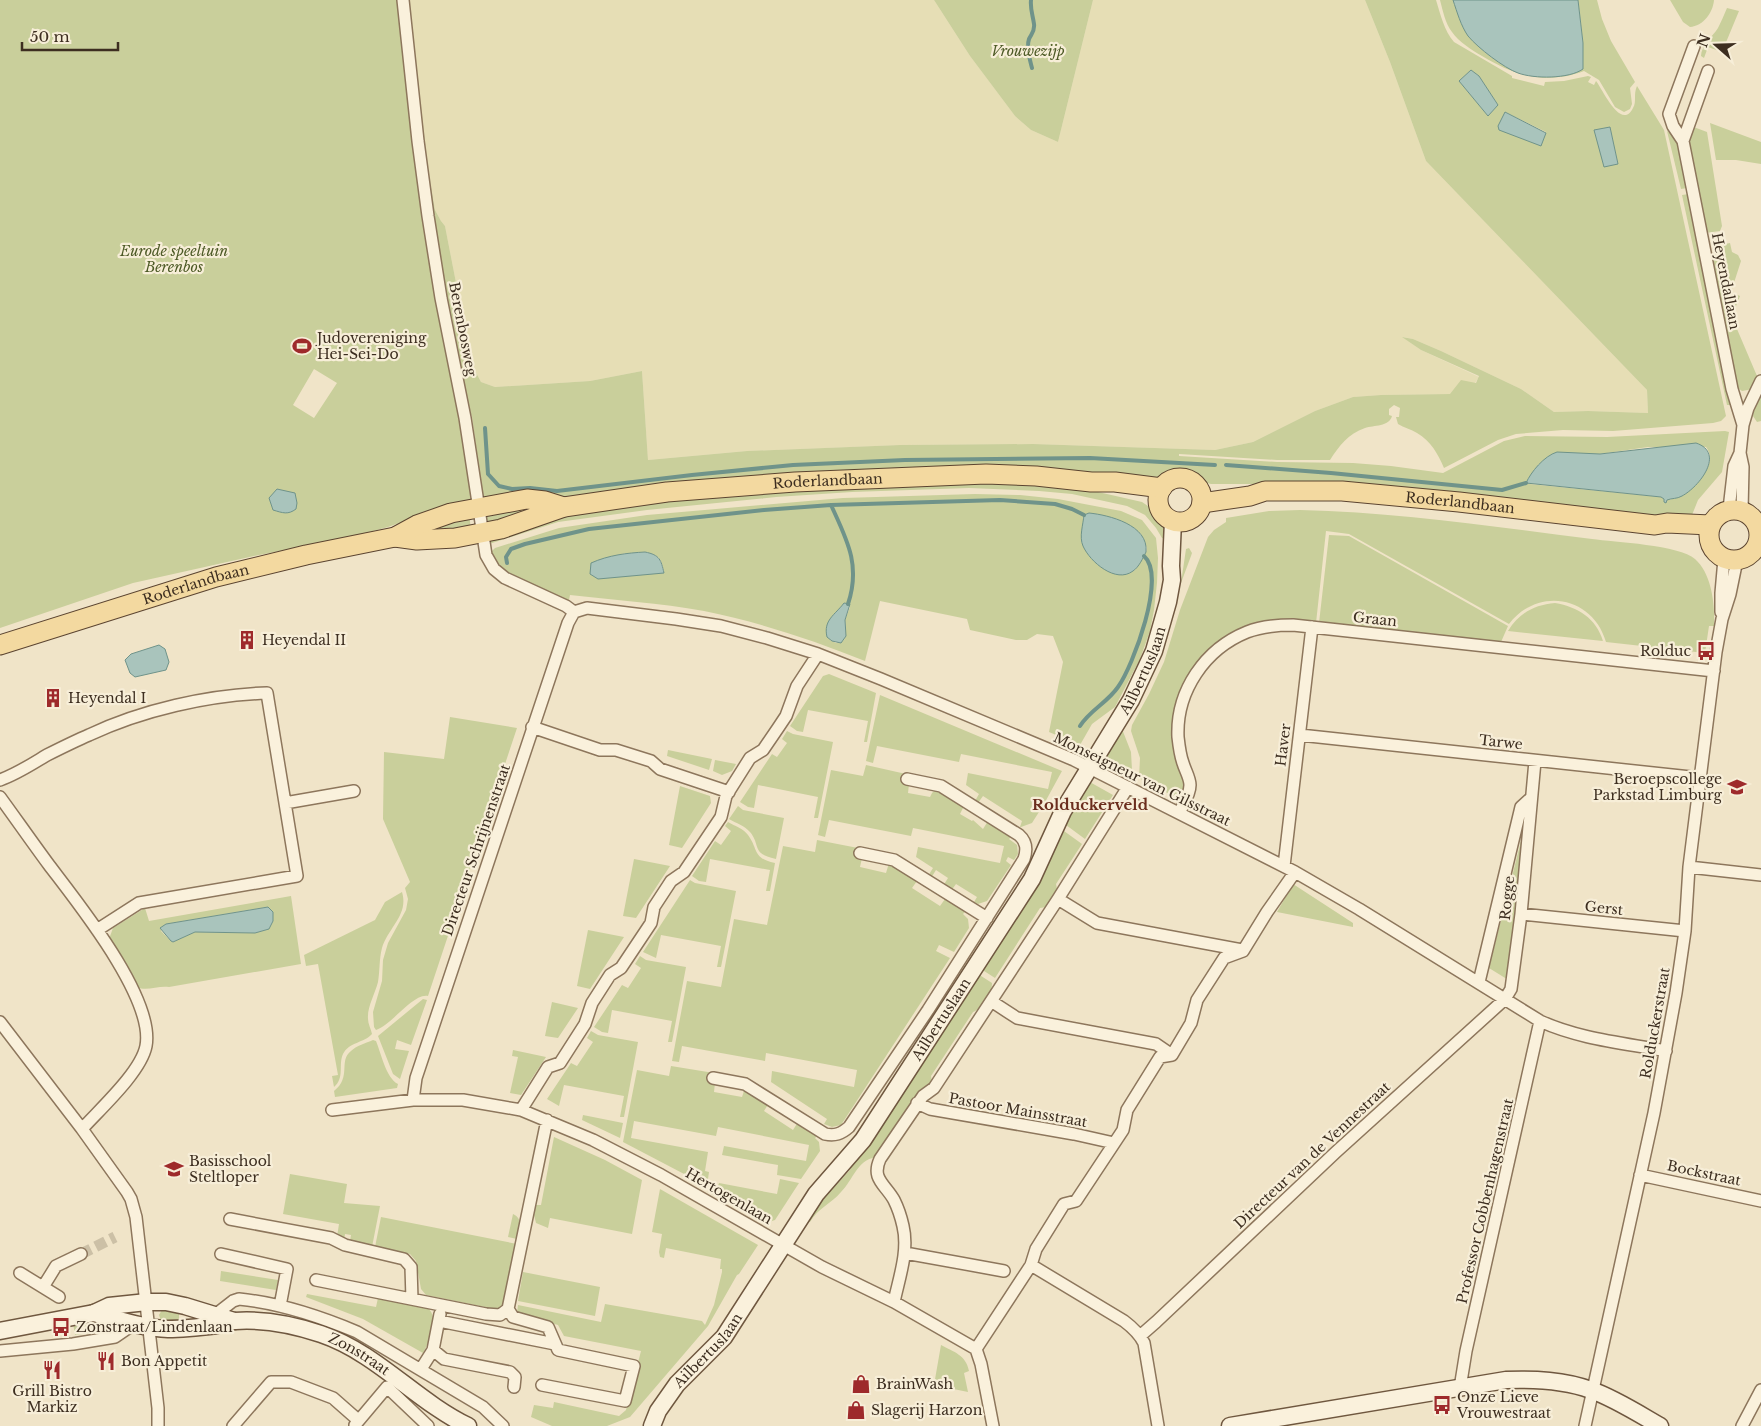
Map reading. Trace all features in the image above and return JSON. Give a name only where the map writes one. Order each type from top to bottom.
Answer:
[{"type":"main road","name":"Roderlandbaan","points":[[395,536],[417,540],[434,540],[481,533],[500,529],[564,507],[667,492],[834,480],[986,474],[1036,476],[1092,482],[1115,482],[1160,495]]},
{"type":"main road","points":[[1181,478],[1188,480],[1195,484],[1200,496],[1196,515],[1179,521],[1163,514],[1160,495],[1167,482],[1181,478]]},
{"type":"main road","name":"Roderlandbaan","points":[[1200,496],[1248,488],[1265,491],[1342,491],[1459,502],[1655,525],[1667,523],[1709,531]]},
{"type":"main road","name":"Roderlandbaan","points":[[0,645],[216,577],[395,536],[438,517],[479,507],[527,499],[545,501],[564,507]]},
{"type":"main road","points":[[1735,510],[1753,518],[1759,536],[1746,557],[1731,559],[1717,554],[1712,548],[1709,531],[1714,518],[1721,513],[1735,510]]},
{"type":"street","name":"Berenbosweg","points":[[403,0],[428,216],[445,316],[466,418],[481,533],[486,555],[494,569],[510,582],[566,606],[574,612]]},
{"type":"street","name":"Heyendallaan","points":[[1694,46],[1669,114],[1673,126],[1683,141],[1732,389],[1743,426]]},
{"type":"street","points":[[1683,141],[1708,71]]},
{"type":"street","points":[[1735,510],[1743,467],[1740,453],[1743,426],[1748,408],[1761,381]]},
{"type":"street","name":"Ailbertuslaan","points":[[713,1078],[745,1084],[825,1134],[836,1135],[849,1127],[967,963],[1032,878],[1063,811],[1132,700],[1159,634],[1168,602],[1172,580],[1171,566],[1179,521]]},
{"type":"street","name":"Rolduckerstraat","points":[[1585,1426],[1666,1051],[1685,932],[1689,867],[1714,671],[1722,619],[1730,594],[1731,559]]},
{"type":"street","name":"Monseigneur van Gilsstraat","points":[[574,612],[587,608],[721,626],[818,654],[881,679],[1089,767],[1284,866],[1359,909],[1540,1021],[1557,1029],[1666,1051]]},
{"type":"street","name":"Directeur Schrijnenstraat","points":[[413,1100],[416,1078],[532,727],[568,623],[574,612]]},
{"type":"street","name":"Graan","points":[[1179,813],[1188,794],[1190,784],[1179,747],[1179,712],[1187,689],[1203,663],[1226,643],[1248,631],[1277,625],[1312,628],[1714,671]]},
{"type":"street","name":"Haver","points":[[1284,866],[1312,628]]},
{"type":"street","points":[[521,1110],[548,1067],[560,1063],[585,1024],[592,1003],[610,975],[621,968],[650,923],[654,907],[672,881],[684,872],[721,817],[729,792],[750,758],[763,750],[786,716],[797,686],[818,654]]},
{"type":"street","points":[[0,780],[88,735],[130,717],[206,700],[267,693],[297,876],[139,903],[97,930]]},
{"type":"street","points":[[532,727],[600,750],[616,750],[651,761],[660,769],[729,792]]},
{"type":"street","name":"Tarwe","points":[[1300,735],[1700,778]]},
{"type":"street","name":"Rogge","points":[[1505,999],[1511,989],[1521,914],[1535,761]]},
{"type":"street","name":"Ailbertuslaan","points":[[652,1426],[658,1411],[678,1384],[724,1336],[816,1194],[863,1140],[967,963],[986,918],[1024,859],[1026,847],[1023,838],[941,786],[907,779]]},
{"type":"street","points":[[894,1302],[905,1253],[904,1228],[893,1198],[877,1176],[877,1166],[880,1159],[923,1096],[934,1088],[1058,899],[1128,787]]},
{"type":"street","points":[[285,803],[354,791]]},
{"type":"street","points":[[0,796],[97,930],[125,976],[141,1008],[146,1046],[140,1062],[126,1081],[82,1129]]},
{"type":"street","name":"Rogge","points":[[1479,982],[1521,807],[1531,798]]},
{"type":"street","points":[[860,853],[894,860],[986,918]]},
{"type":"street","points":[[1689,867],[1761,875]]},
{"type":"street","points":[[994,1426],[976,1349],[1031,1265],[1036,1249],[1064,1204],[1076,1201],[1123,1130],[1127,1110],[1160,1057],[1172,1055],[1191,1023],[1197,1000],[1224,958],[1243,951],[1295,872]]},
{"type":"street","points":[[1058,899],[1097,923],[1243,951]]},
{"type":"street","name":"Gerst","points":[[1521,914],[1685,932]]},
{"type":"street","name":"Directeur van de Vennestraat","points":[[1140,1336],[1336,1152],[1505,999]]},
{"type":"street","points":[[991,1001],[1017,1018],[1156,1044],[1172,1055]]},
{"type":"street","name":"Professor Cobbenhagenstraat","points":[[1460,1388],[1466,1351],[1540,1021]]},
{"type":"street","points":[[0,1022],[82,1129],[131,1199],[136,1217],[147,1302],[141,1326],[158,1408],[158,1426]]},
{"type":"street","name":"Hertogenlaan","points":[[332,1110],[413,1100],[464,1100],[521,1110],[593,1140],[661,1175],[822,1267],[894,1302],[976,1349]]},
{"type":"street","name":"Pastoor Mainsstraat","points":[[917,1104],[930,1109],[1074,1134],[1114,1143]]},
{"type":"street","points":[[316,1280],[486,1314],[500,1315],[508,1309],[547,1120]]},
{"type":"street","name":"Bockstraat","points":[[1640,1175],[1761,1201]]},
{"type":"street","points":[[230,1219],[331,1238],[345,1245],[404,1259],[412,1267],[412,1299]]},
{"type":"street","points":[[905,1253],[1004,1271]]},
{"type":"street","points":[[44,1287],[56,1266],[81,1254]]},
{"type":"street","points":[[221,1254],[287,1269],[280,1306]]},
{"type":"street","points":[[1031,1265],[1124,1321],[1140,1336],[1144,1342],[1158,1426]]},
{"type":"street","points":[[20,1273],[59,1297]]},
{"type":"street","name":"Zonstraat","points":[[214,1315],[233,1301],[239,1299],[280,1306],[323,1318],[356,1332],[421,1369],[484,1407],[503,1426]]},
{"type":"street","name":"Zonstraat","points":[[0,1331],[94,1313],[109,1306],[147,1302],[166,1302],[234,1321]]},
{"type":"street","points":[[421,1369],[433,1350],[442,1305]]},
{"type":"street","points":[[508,1309],[513,1317],[548,1327],[558,1350],[634,1366],[625,1401],[542,1385]]},
{"type":"street","name":"Zonstraat","points":[[94,1313],[141,1326],[184,1328],[219,1325],[234,1321],[255,1321],[278,1323],[321,1334],[345,1344],[378,1364],[447,1414],[468,1426]]},
{"type":"street","points":[[439,1320],[555,1344]]},
{"type":"street","points":[[0,1351],[72,1344],[115,1337],[141,1326]]},
{"type":"street","points":[[433,1350],[444,1359],[510,1372],[515,1377],[514,1387]]},
{"type":"street","points":[[1230,1426],[1506,1380],[1526,1379],[1544,1380],[1593,1390],[1660,1426]]},
{"type":"street","points":[[233,1426],[271,1382],[291,1382],[333,1398],[339,1402],[356,1423]]},
{"type":"street","name":"Zonstraat","points":[[356,1423],[387,1387],[428,1426]]},
{"type":"street","points":[[1742,1426],[1761,1390]]},
{"type":"shaded area","points":[[409,0],[934,0],[970,56],[1015,116],[1031,130],[1058,142],[1093,0],[1365,0],[1426,161],[1647,390],[1648,413],[1554,412],[1521,389],[1441,351],[1413,339],[1403,337],[1421,350],[1479,377],[1475,383],[1451,394],[1353,397],[1315,411],[1253,442],[1215,450],[1033,444],[900,445],[747,451],[648,460],[642,371],[590,381],[495,387],[481,382],[472,365],[445,226],[435,210],[428,170]]},
{"type":"green space","name":"Eurode speeltuin Berenbos","points":[[0,0],[400,0],[474,501],[438,509],[388,527],[343,539],[254,556],[133,583],[0,628]],"holes":[[[314,369],[337,383],[314,418],[293,405]]]},
{"type":"green space","points":[[407,0],[409,0],[428,170],[435,210],[445,226],[472,365],[481,382],[495,387],[590,381],[642,371],[648,460],[747,451],[900,445],[1033,444],[1215,450],[1253,442],[1315,411],[1353,397],[1450,394],[1461,380],[1476,383],[1479,376],[1421,350],[1402,337],[1413,339],[1441,351],[1521,389],[1554,412],[1648,413],[1647,390],[1426,161],[1365,0],[1436,0],[1445,28],[1454,42],[1512,76],[1512,78],[1544,86],[1545,82],[1591,77],[1588,82],[1594,85],[1596,81],[1612,106],[1623,115],[1628,114],[1633,108],[1637,86],[1664,130],[1726,416],[1721,421],[1713,423],[1613,431],[1563,430],[1516,434],[1498,440],[1444,468],[1437,453],[1422,436],[1398,424],[1396,417],[1399,417],[1400,408],[1394,405],[1389,409],[1389,415],[1392,416],[1388,422],[1365,428],[1349,437],[1330,460],[1277,460],[1179,454],[1179,456],[1277,462],[1353,463],[1443,473],[1504,441],[1525,436],[1607,437],[1725,431],[1729,432],[1722,472],[1698,500],[1690,520],[1322,484],[1211,484],[1187,472],[1179,471],[1157,480],[1110,478],[484,503],[472,417],[461,384],[426,183]],"holes":[[[1471,70],[1479,76],[1498,105],[1488,116],[1459,81]],[[1505,112],[1546,132],[1541,146]],[[1610,128],[1618,164],[1594,131]],[[1648,447],[1706,447],[1710,459],[1709,465],[1702,476],[1679,496],[1672,499],[1529,484],[1532,474],[1552,454],[1600,454]]]},
{"type":"green space","name":"Vrouwezijp","points":[[934,0],[1093,0],[1058,142],[1031,130],[1015,116],[970,56]]},
{"type":"green space","points":[[1440,0],[1453,0],[1468,35],[1487,52],[1520,74],[1494,63],[1458,39],[1448,25]]},
{"type":"green space","points":[[1578,0],[1597,0],[1611,41],[1635,82],[1630,88],[1632,104],[1630,109],[1624,112],[1615,107],[1599,80],[1584,71],[1570,75],[1557,77],[1544,78],[1522,74],[1554,77],[1583,43]]},
{"type":"green space","points":[[1670,0],[1714,0],[1712,10],[1706,18],[1699,24],[1690,27],[1683,22]]},
{"type":"green space","points":[[1727,8],[1739,11],[1722,52],[1708,47],[1704,58],[1701,56],[1701,52],[1718,28]]},
{"type":"green space","points":[[1710,123],[1761,142],[1761,164],[1736,160],[1716,160]]},
{"type":"green space","points":[[1691,126],[1707,132],[1722,226],[1720,231],[1705,233],[1687,137]]},
{"type":"green space","points":[[1667,131],[1677,138],[1687,188],[1681,189]]},
{"type":"green space","points":[[1689,194],[1730,405],[1727,405],[1682,195]]},
{"type":"green space","points":[[1730,243],[1732,252],[1738,255],[1741,261],[1731,292],[1740,296],[1734,311],[1734,322],[1757,376],[1753,389],[1742,391],[1734,385],[1709,255],[1715,254],[1716,246]]},
{"type":"green space","points":[[1761,390],[1761,421],[1757,422],[1753,416]]},
{"type":"green space","points":[[1014,481],[1085,489],[1142,502],[1151,508],[1157,518],[1167,527],[1166,540],[1162,538],[1145,515],[1127,506],[1072,494],[969,488],[776,497],[647,510],[558,522],[489,544],[488,535],[562,514],[747,492]]},
{"type":"green space","points":[[975,494],[1020,495],[1058,499],[1121,511],[1142,520],[1156,538],[1158,558],[1154,610],[1150,631],[1140,659],[1115,707],[1092,724],[1080,745],[1049,732],[1063,662],[1053,636],[1037,634],[1027,640],[1016,640],[970,630],[967,619],[880,601],[865,661],[786,632],[704,611],[570,595],[568,600],[512,576],[495,561],[491,552],[495,548],[559,528],[647,515],[843,498]],"holes":[[[1089,513],[1109,518],[1141,534],[1147,548],[1134,571],[1083,525],[1084,515]],[[645,552],[654,555],[661,561],[664,573],[621,554]],[[841,607],[850,607],[845,620],[844,640],[836,643],[830,640]]]},
{"type":"green space","points":[[544,504],[487,528],[485,509]]},
{"type":"green space","points":[[1269,511],[1337,511],[1446,521],[1676,550],[1695,559],[1701,565],[1709,581],[1714,609],[1714,626],[1709,626],[1705,653],[1606,642],[1599,626],[1589,614],[1577,606],[1564,602],[1549,601],[1535,604],[1521,612],[1509,624],[1349,534],[1326,531],[1316,623],[1234,633],[1180,697],[1185,789],[1179,799],[1139,778],[1140,758],[1131,731],[1132,725],[1164,662],[1180,610],[1208,537],[1214,530],[1226,522],[1226,518]]},
{"type":"green space","points":[[469,512],[471,531],[410,532]]},
{"type":"green space","points":[[1329,535],[1349,536],[1508,626],[1501,642],[1319,623]]},
{"type":"green space","points":[[1189,548],[1192,553],[1181,583],[1186,549]]},
{"type":"green space","points":[[1555,603],[1571,607],[1585,615],[1596,626],[1603,641],[1508,631],[1517,619],[1528,611]]},
{"type":"green space","points":[[829,674],[876,693],[867,742],[864,742],[868,721],[808,710],[803,732],[797,731],[790,726],[823,676]]},
{"type":"green space","points":[[880,695],[1062,771],[1032,823],[1020,827],[1022,821],[983,796],[978,803],[975,801],[979,794],[966,785],[968,773],[1048,789],[1052,772],[961,754],[959,762],[877,746],[873,763],[866,761]]},
{"type":"green space","points":[[450,717],[517,728],[428,996],[416,999],[389,1022],[376,1030],[373,1012],[382,981],[383,960],[388,943],[406,910],[408,899],[405,888],[410,882],[383,819],[384,752],[444,759]]},
{"type":"green space","points":[[1122,729],[1131,752],[1132,770],[1126,769],[1124,772],[1108,764],[1102,757]]},
{"type":"green space","points":[[787,731],[793,734],[833,742],[818,818],[814,818],[818,797],[758,785],[754,808],[740,802],[772,754],[777,757],[787,743],[782,739]]},
{"type":"green space","points":[[668,750],[712,759],[709,770],[667,756]]},
{"type":"green space","points":[[715,760],[736,764],[732,771],[722,775],[713,771]]},
{"type":"green space","points":[[866,765],[906,774],[904,783],[909,784],[908,793],[930,797],[936,789],[964,806],[960,814],[973,820],[983,829],[988,821],[1012,836],[1009,839],[1017,845],[1018,854],[1014,860],[1008,857],[1006,861],[1011,865],[987,901],[978,904],[974,902],[977,897],[956,884],[951,891],[943,886],[948,878],[936,870],[931,878],[928,876],[933,868],[916,857],[918,847],[1000,863],[1004,846],[913,828],[911,836],[829,820],[825,837],[818,835],[831,770],[863,776]]},
{"type":"green space","points":[[1088,781],[1113,795],[1085,839],[1066,825]]},
{"type":"green space","points":[[680,786],[710,796],[711,803],[682,848],[669,845]]},
{"type":"green space","points":[[738,806],[743,810],[784,818],[776,859],[760,852],[750,832],[729,819]]},
{"type":"green space","points":[[1529,809],[1510,981],[1489,968]]},
{"type":"green space","points":[[728,822],[746,833],[759,856],[775,863],[770,891],[766,891],[770,870],[710,859],[706,882],[699,881],[692,876],[715,841],[721,845],[731,831],[725,826]]},
{"type":"green space","points":[[1064,831],[1082,844],[1056,884],[1057,889],[1046,907],[1040,908],[995,978],[981,969],[1045,871]]},
{"type":"green space","points":[[817,840],[858,848],[862,858],[860,867],[886,873],[889,863],[892,864],[917,881],[912,888],[940,906],[945,899],[965,912],[963,914],[968,919],[969,928],[954,952],[939,945],[936,951],[950,958],[841,1125],[832,1127],[824,1124],[827,1119],[771,1082],[772,1071],[854,1087],[857,1070],[766,1053],[765,1061],[682,1046],[679,1062],[672,1061],[687,981],[721,987],[734,919],[767,925],[783,846],[815,852]]},
{"type":"green space","points":[[634,859],[670,866],[636,918],[623,916]]},
{"type":"green space","points":[[690,880],[695,883],[736,891],[721,967],[717,967],[721,946],[661,935],[656,958],[643,952]]},
{"type":"green space","points":[[1293,884],[1353,923],[1353,927],[1277,912]]},
{"type":"green space","points":[[402,892],[403,908],[385,941],[380,956],[378,982],[368,1014],[372,1034],[349,1047],[343,1054],[339,1080],[334,1087],[332,1076],[338,1075],[318,964],[306,966],[304,955],[375,920],[385,902]]},
{"type":"green space","points":[[291,896],[301,964],[169,987],[148,989],[137,987],[109,939],[113,928],[145,908],[149,921]],"holes":[[[267,907],[273,921],[269,929],[255,933],[195,932],[173,942],[161,931],[166,924]]]},
{"type":"green space","points":[[588,930],[624,937],[590,989],[577,986]]},
{"type":"green space","points":[[640,956],[646,960],[686,967],[672,1042],[668,1042],[672,1021],[612,1010],[608,1033],[594,1027],[622,985],[628,988],[641,968],[635,964]]},
{"type":"green space","points":[[978,974],[992,983],[989,996],[973,1012],[931,1076],[932,1083],[921,1089],[876,1157],[864,1162],[837,1196],[817,1213],[810,1222],[808,1221],[826,1196],[849,1171]]},
{"type":"green space","points":[[423,999],[427,1000],[411,1045],[397,1040],[395,1049],[409,1051],[400,1079],[393,1074],[378,1036]]},
{"type":"green space","points":[[552,1002],[578,1008],[558,1038],[545,1036]]},
{"type":"green space","points":[[591,1031],[598,1035],[638,1042],[624,1117],[620,1117],[624,1096],[564,1085],[559,1106],[547,1099],[571,1063],[577,1066],[593,1042],[587,1038]]},
{"type":"green space","points":[[373,1040],[376,1041],[390,1076],[398,1084],[397,1088],[335,1097],[334,1091],[339,1086],[344,1075],[347,1055],[356,1048]]},
{"type":"green space","points":[[513,1050],[546,1057],[521,1095],[510,1093],[518,1057],[512,1056]]},
{"type":"green space","points":[[671,1066],[714,1073],[714,1092],[742,1097],[747,1089],[769,1103],[764,1111],[793,1130],[798,1122],[818,1135],[815,1138],[819,1142],[820,1151],[801,1179],[777,1175],[778,1165],[722,1155],[724,1146],[806,1161],[809,1145],[718,1127],[716,1136],[634,1121],[631,1138],[708,1152],[705,1171],[709,1172],[707,1186],[623,1142],[637,1070],[669,1076]]},
{"type":"green space","points":[[583,1115],[623,1123],[620,1138],[582,1120]]},
{"type":"green space","points":[[554,1137],[605,1160],[642,1180],[632,1234],[550,1218],[548,1228],[536,1223],[534,1215],[536,1205],[541,1205]]},
{"type":"green space","points":[[290,1174],[347,1184],[344,1203],[380,1206],[372,1247],[350,1241],[351,1235],[345,1234],[344,1242],[337,1237],[339,1224],[283,1214]]},
{"type":"green space","points":[[780,1179],[799,1183],[775,1220],[769,1222],[716,1192],[719,1183],[777,1194]]},
{"type":"green space","points":[[660,1189],[758,1245],[737,1275],[708,1326],[630,1417],[607,1426],[552,1426],[531,1417],[534,1405],[553,1408],[554,1402],[619,1416],[626,1410],[641,1351],[564,1336],[558,1325],[517,1313],[518,1305],[601,1322],[605,1304],[702,1321],[705,1325],[714,1305],[722,1272],[722,1269],[720,1269],[721,1259],[666,1248],[664,1258],[660,1257],[662,1234],[652,1232]]},
{"type":"green space","points":[[513,1214],[520,1221],[517,1239],[508,1237]]},
{"type":"green space","points":[[381,1217],[517,1244],[504,1305],[495,1309],[426,1295],[421,1289],[416,1261],[410,1254],[375,1247]]},
{"type":"green space","points":[[221,1271],[278,1280],[276,1290],[220,1281]]},
{"type":"green space","points":[[523,1272],[600,1287],[595,1316],[518,1301]]},
{"type":"green space","points":[[307,1294],[376,1307],[378,1298],[426,1307],[433,1316],[428,1343],[423,1353],[363,1319],[306,1297]]},
{"type":"green space","points":[[163,1308],[179,1309],[179,1325],[161,1321],[159,1315]]},
{"type":"green space","points":[[94,1319],[123,1325],[109,1335],[105,1331],[75,1335],[73,1323]]},
{"type":"green space","points":[[941,1345],[959,1355],[965,1361],[969,1371],[964,1373],[968,1392],[934,1385]]},
{"type":"water","points":[[1453,0],[1578,0],[1583,43],[1583,69],[1569,75],[1542,77],[1525,75],[1506,67],[1468,36]]},
{"type":"water","points":[[1471,70],[1479,76],[1498,105],[1488,116],[1459,81]]},
{"type":"water","points":[[1505,112],[1546,133],[1541,146],[1499,130],[1498,126]]},
{"type":"water","points":[[1610,127],[1618,164],[1604,167],[1594,130]]},
{"type":"water","points":[[1696,443],[1705,448],[1709,454],[1707,470],[1689,492],[1680,497],[1667,500],[1666,503],[1661,497],[1526,483],[1538,465],[1547,457],[1557,452],[1600,454]]},
{"type":"water","points":[[277,489],[295,493],[296,509],[285,513],[273,510],[269,498]]},
{"type":"water","points":[[1089,513],[1117,519],[1135,528],[1141,535],[1145,543],[1146,552],[1139,565],[1133,571],[1119,575],[1112,573],[1097,564],[1086,552],[1081,535],[1084,515]]},
{"type":"water","points":[[645,552],[659,559],[664,573],[598,579],[590,574],[591,563],[598,560],[618,555]]},
{"type":"water","points":[[844,603],[850,604],[845,620],[846,636],[841,643],[832,641],[827,637],[826,631],[828,622]]},
{"type":"water","points":[[159,645],[165,649],[169,662],[166,670],[135,677],[130,673],[125,660],[131,654]]},
{"type":"water","points":[[268,907],[273,912],[273,921],[269,929],[255,933],[195,932],[173,942],[160,928],[166,924]]},
{"type":"waterway","name":"Vrouwezijp","points":[[1031,0],[1034,28],[1028,46],[1032,68]]},
{"type":"waterway","points":[[485,428],[488,474],[499,486],[512,489],[530,488],[557,491],[793,465],[905,460],[1090,458],[1215,465]]},
{"type":"waterway","points":[[1226,465],[1331,473],[1502,490],[1526,483]]},
{"type":"waterway","points":[[507,563],[506,557],[511,549],[589,529],[764,510],[831,505],[1000,500],[1055,504],[1084,515]]},
{"type":"waterway","points":[[831,505],[847,541],[853,565],[852,590],[848,604]]},
{"type":"waterway","points":[[1080,726],[1118,687],[1139,642],[1150,601],[1152,582],[1150,567],[1144,556]]},
{"type":"tunnel","points":[[81,1254],[115,1237]]},
{"type":"place","name":"Judovereniging Hei-Sei-Do","points":[[302,346]]},
{"type":"place","name":"Heyendal II","points":[[247,640]]},
{"type":"place","name":"Rolduc","points":[[1706,651]]},
{"type":"place","name":"Heyendal I","points":[[53,698]]},
{"type":"place","name":"Beroepscollege Parkstad Limburg","points":[[1737,787]]},
{"type":"place","name":"Basisschool Steltloper","points":[[174,1169]]},
{"type":"place","name":"Zonstraat/Lindenlaan","points":[[61,1327]]},
{"type":"place","name":"Bon Appetit","points":[[106,1361]]},
{"type":"place","name":"Grill Bistro Markiz","points":[[52,1370]]},
{"type":"place","name":"BrainWash","points":[[861,1384]]},
{"type":"place","name":"Onze Lieve Vrouwestraat","points":[[1442,1405]]},
{"type":"place","name":"Slagerij Harzon","points":[[856,1410]]},
{"type":"district","name":"Rolduckerveld","points":[[1090,804]]}]
